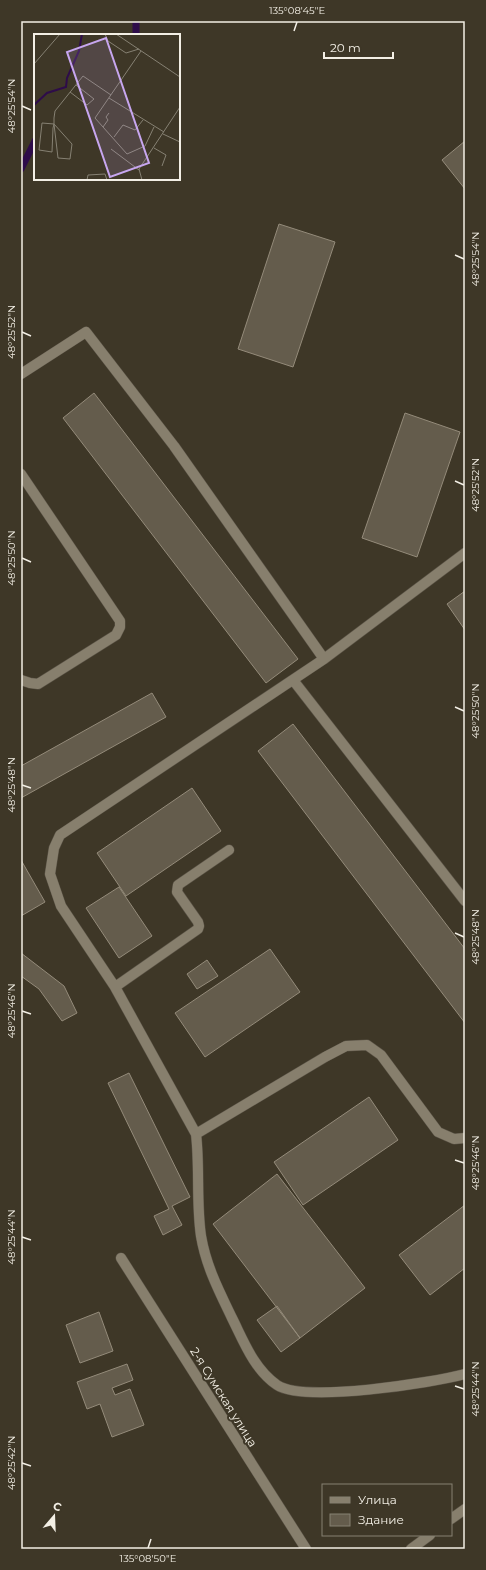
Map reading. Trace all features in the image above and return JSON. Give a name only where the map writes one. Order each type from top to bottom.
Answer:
[{"type":"street","points":[[21,374],[86,332],[174,446],[324,659]]},
{"type":"street","points":[[21,474],[120,621],[120,628],[116,635],[38,684],[21,680]]},
{"type":"street","points":[[465,553],[324,659],[60,835],[54,848],[50,874],[61,906],[115,987],[196,1134],[198,1151],[199,1209],[204,1249],[209,1269],[254,1360],[265,1374],[278,1386],[295,1390],[315,1392],[366,1390],[446,1379],[465,1374]]},
{"type":"street","points":[[293,680],[465,901]]},
{"type":"street","points":[[115,987],[198,929],[198,922],[177,892],[178,885],[229,850]]},
{"type":"street","points":[[196,1134],[325,1056],[346,1046],[367,1045],[381,1055],[438,1132],[454,1139],[465,1138]]},
{"type":"street","name":"2-я Сумская улица","points":[[121,1258],[306,1549]]},
{"type":"street","points":[[452,1519],[465,1509]]},
{"type":"street","points":[[411,1549],[429,1536]]},
{"type":"building","points":[[465,141],[465,189],[442,160]]},
{"type":"building","points":[[279,224],[335,242],[293,367],[238,349]]},
{"type":"building","points":[[94,393],[298,659],[266,683],[63,418]]},
{"type":"building","points":[[405,413],[460,432],[417,557],[362,538]]},
{"type":"building","points":[[465,591],[465,630],[447,604]]},
{"type":"building","points":[[152,693],[166,717],[21,798],[21,766]]},
{"type":"building","points":[[293,724],[465,949],[465,1023],[258,751]]},
{"type":"building","points":[[192,788],[221,831],[126,896],[97,853]]},
{"type":"building","points":[[21,860],[45,902],[21,916]]},
{"type":"building","points":[[119,887],[152,936],[119,958],[86,908]]},
{"type":"building","points":[[270,949],[300,992],[205,1057],[175,1013]]},
{"type":"building","points":[[21,953],[64,986],[77,1013],[62,1021],[39,989],[21,976]]},
{"type":"building","points":[[207,960],[218,976],[197,989],[187,974]]},
{"type":"building","points":[[129,1073],[190,1197],[172,1206],[182,1225],[163,1235],[154,1216],[169,1209],[108,1083]]},
{"type":"building","points":[[369,1097],[398,1140],[303,1205],[274,1162]]},
{"type":"building","points":[[277,1174],[365,1288],[300,1338],[213,1224]]},
{"type":"building","points":[[465,1205],[465,1268],[430,1295],[399,1255]]},
{"type":"building","points":[[277,1306],[300,1338],[281,1352],[257,1320]]},
{"type":"building","points":[[99,1312],[113,1351],[80,1363],[66,1325]]},
{"type":"building","points":[[127,1364],[133,1380],[112,1388],[115,1395],[130,1389],[144,1425],[112,1437],[100,1404],[87,1409],[77,1382]]},
{"type":"waterway","points":[[136,21],[136,34]]},
{"type":"waterway","points":[[21,169],[34,143]]}]
